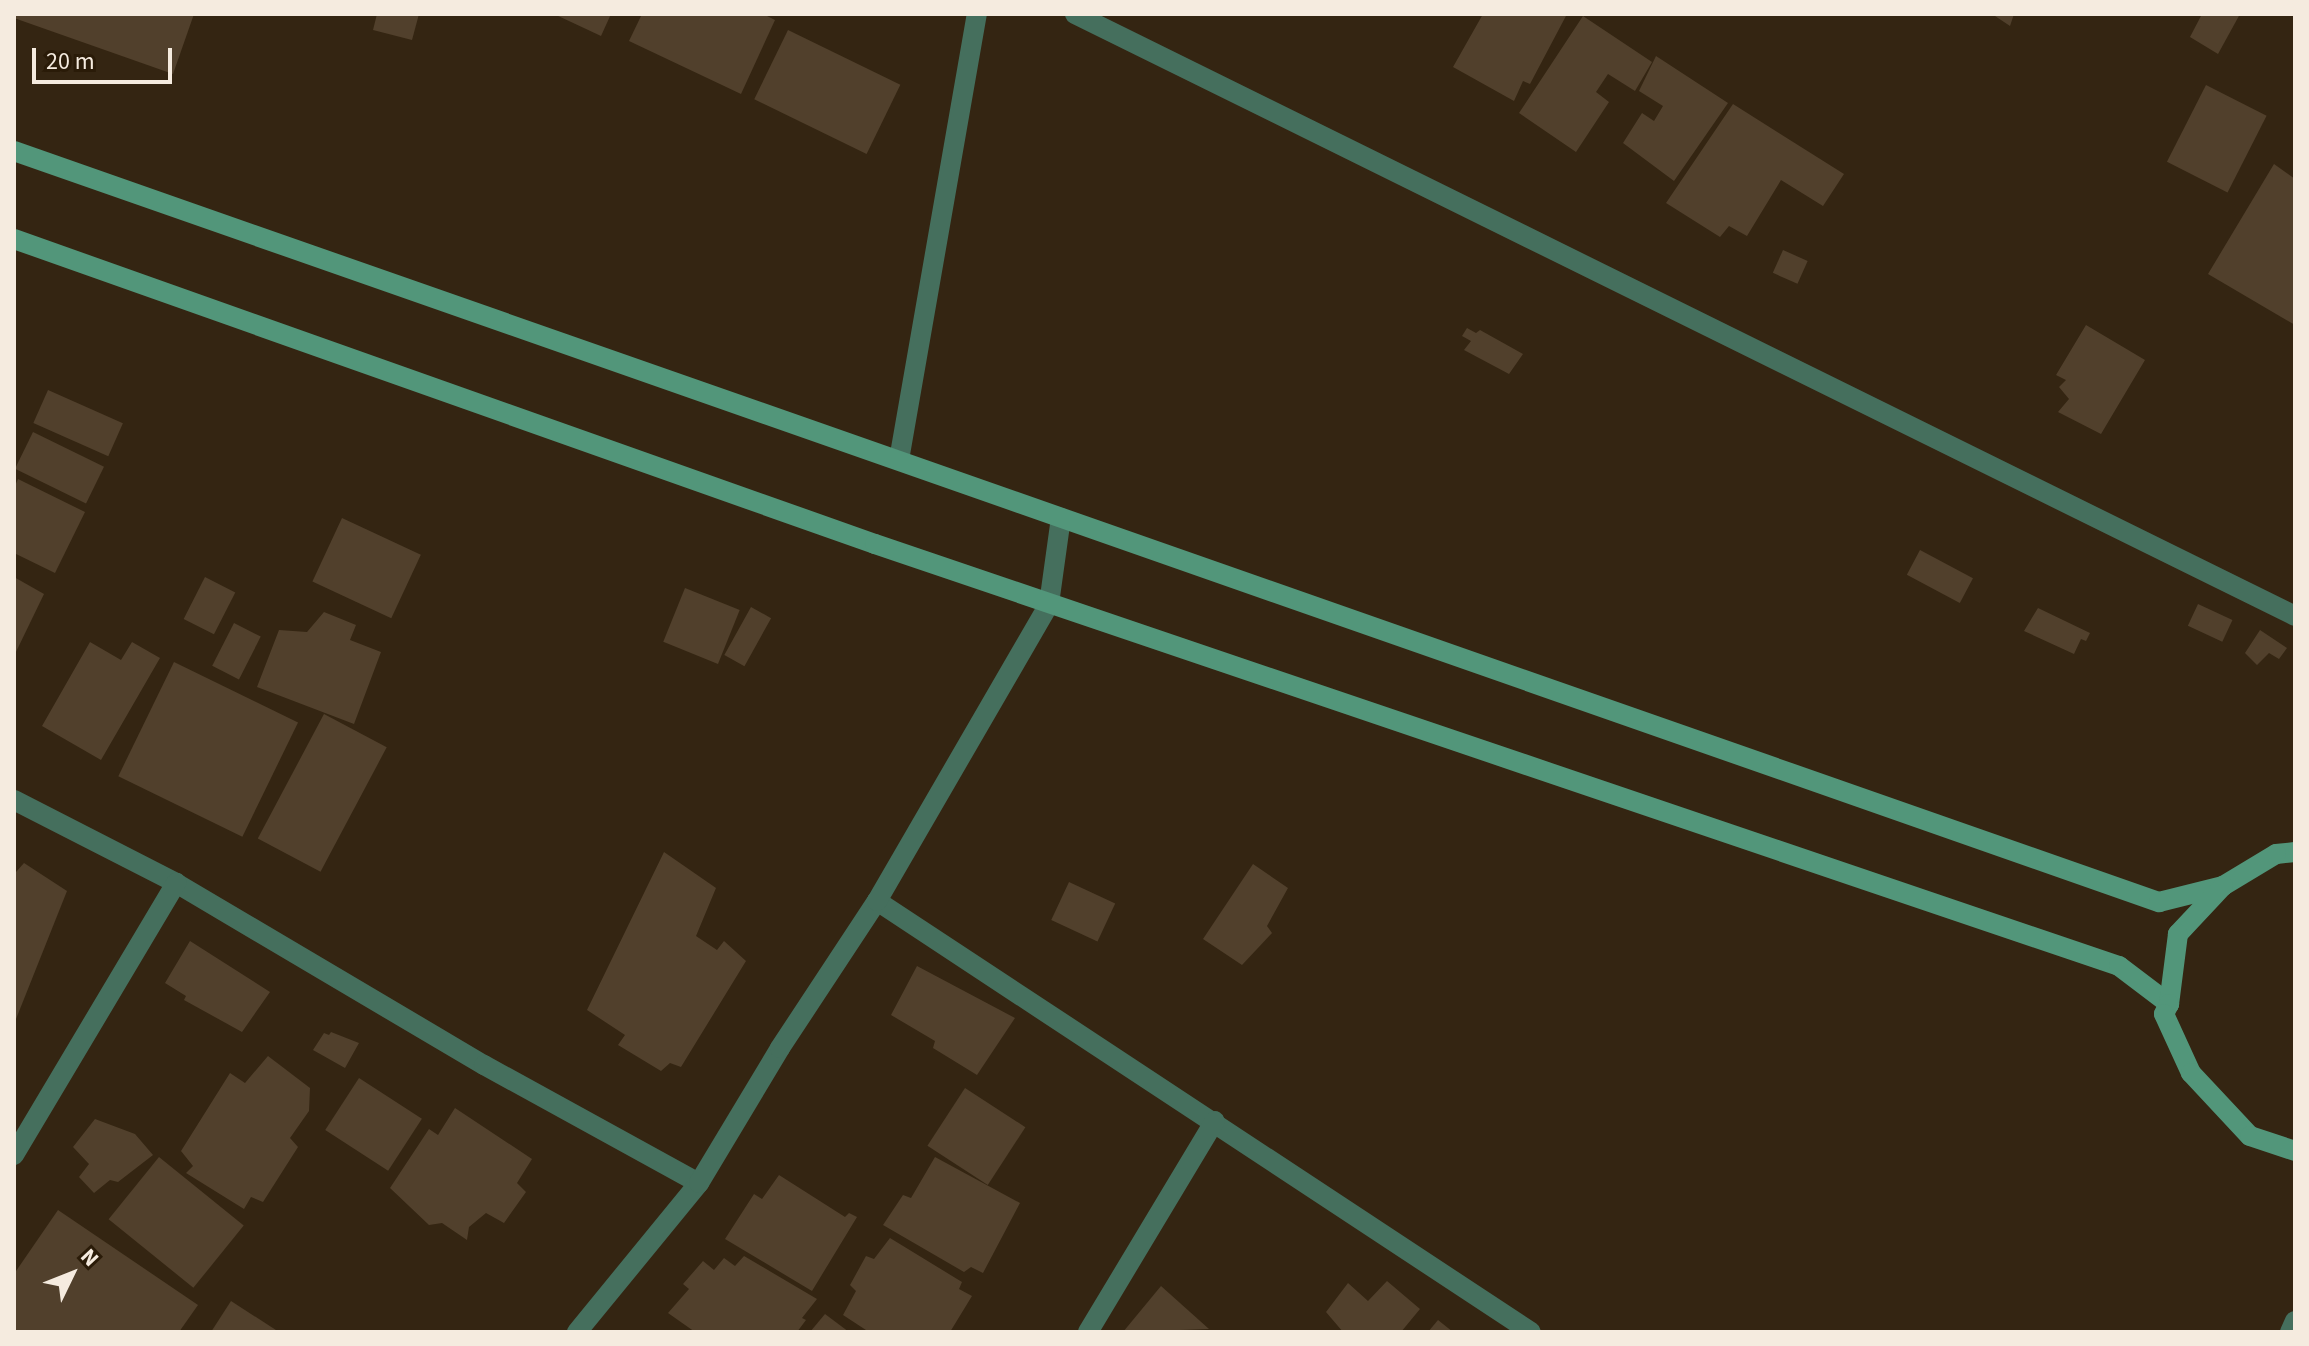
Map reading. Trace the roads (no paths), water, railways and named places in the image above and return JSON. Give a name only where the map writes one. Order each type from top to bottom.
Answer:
[{"type":"main road","points":[[14,151],[2159,902],[2223,886]]},
{"type":"main road","points":[[14,239],[1049,604],[2119,966],[2169,1004]]},
{"type":"main road","points":[[2295,852],[2276,854],[2223,886],[2178,934],[2169,1004],[2164,1014],[2191,1073],[2250,1136],[2295,1151]]},
{"type":"street","points":[[899,460],[977,14]]},
{"type":"street","points":[[1075,14],[2295,616]]},
{"type":"street","points":[[577,1332],[699,1183],[780,1048],[877,901],[1049,604],[1061,518]]},
{"type":"street","points":[[14,800],[176,883],[484,1065],[699,1183]]},
{"type":"street","points":[[14,1155],[176,883]]},
{"type":"street","points":[[877,901],[1531,1332]]},
{"type":"street","points":[[1088,1332],[1215,1121]]},
{"type":"street","points":[[2290,1332],[2295,1321]]}]
